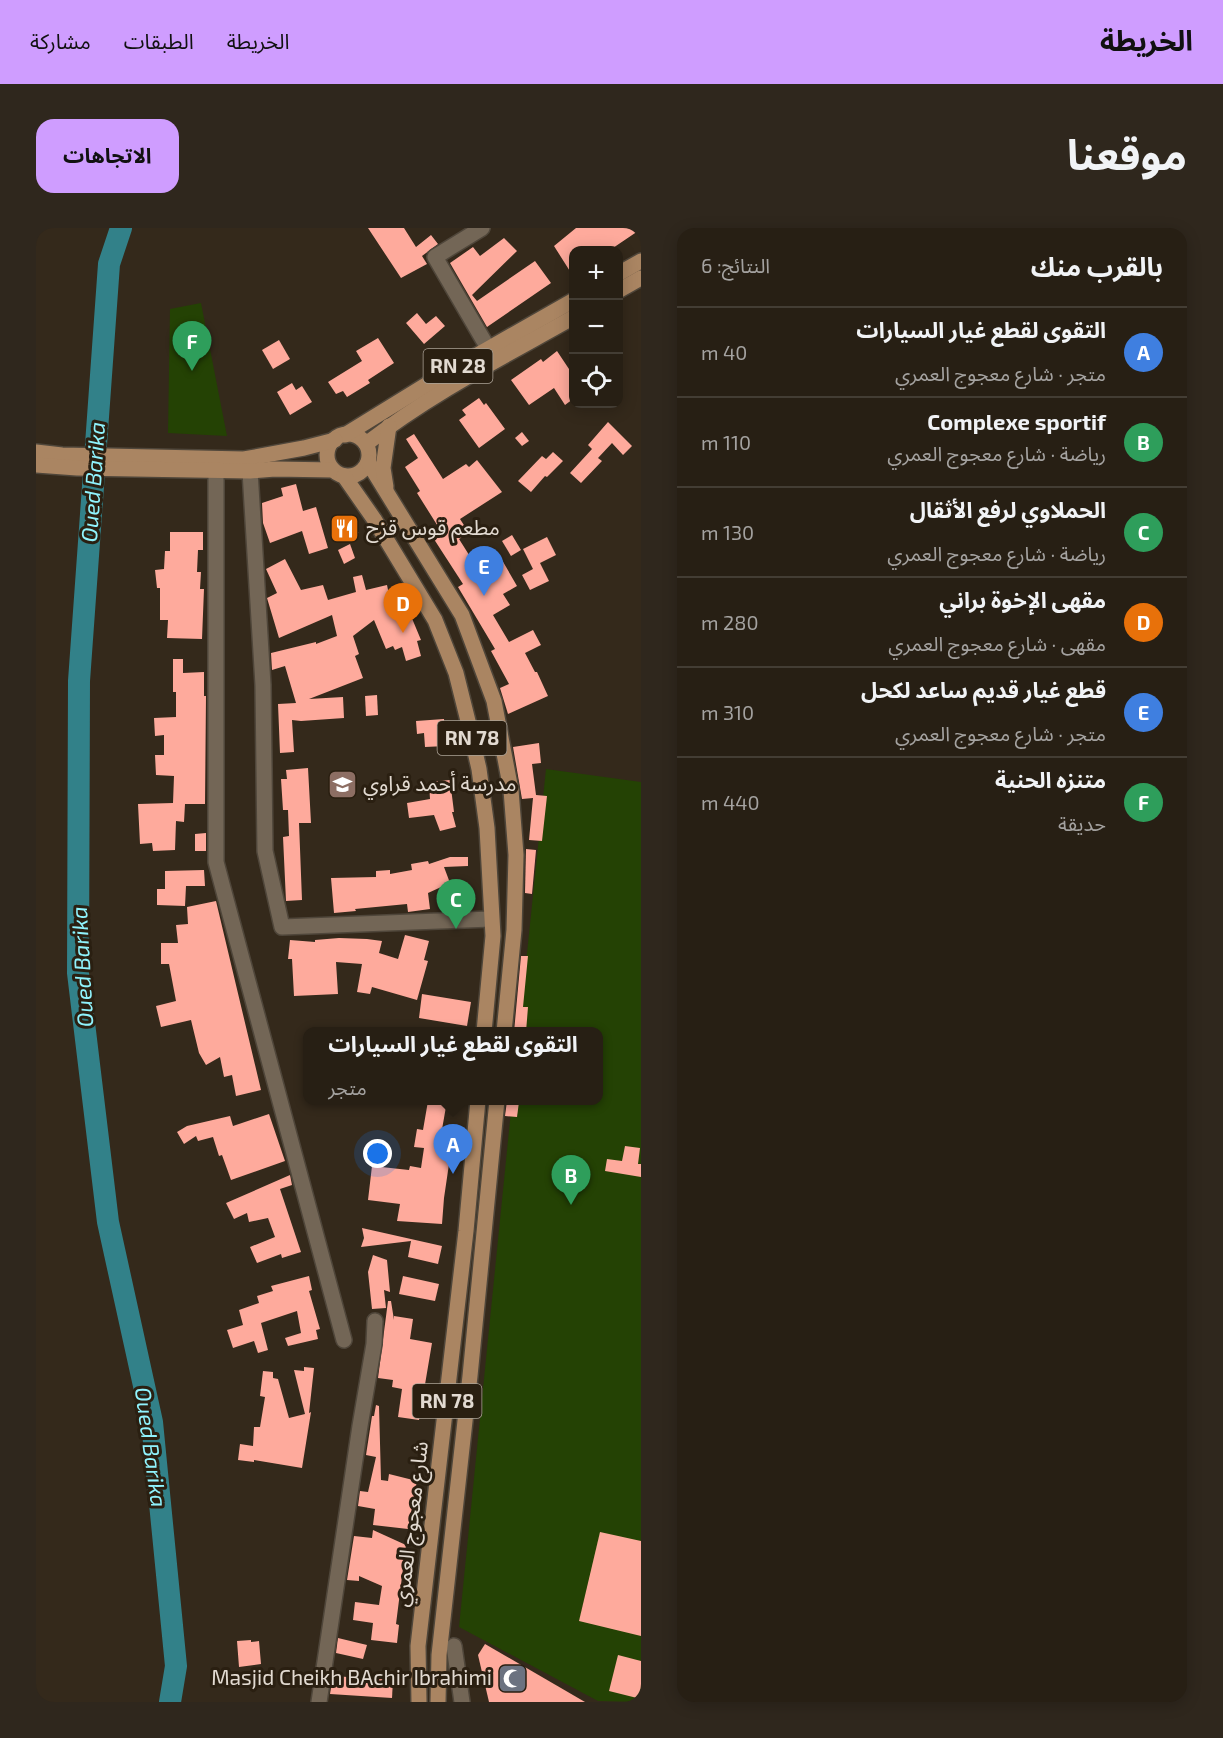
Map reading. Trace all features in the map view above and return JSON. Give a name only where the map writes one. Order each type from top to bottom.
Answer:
[{"type":"main road","points":[[623,271],[641,261]]},
{"type":"main road","points":[[623,288],[641,278]]},
{"type":"main road","name":"RN 28","points":[[340,437],[569,302]]},
{"type":"main road","name":"RN 28","points":[[389,426],[449,388],[569,319]]},
{"type":"main road","points":[[366,444],[389,426]]},
{"type":"main road","name":"RN 78","points":[[389,426],[383,468],[387,493],[462,615],[494,701],[511,790],[516,855],[514,930],[504,1027]]},
{"type":"main road","points":[[36,452],[182,463],[216,470],[274,469],[356,475],[365,468],[369,456],[366,444],[354,435],[304,448],[244,459],[182,463],[77,468],[36,465]]},
{"type":"main road","points":[[338,473],[329,464],[328,451],[340,437]]},
{"type":"main road","points":[[368,462],[387,493]]},
{"type":"main road","name":"RN 78","points":[[338,473],[374,519],[435,620],[456,673],[479,769],[487,828],[493,936],[484,1027]]},
{"type":"main road","name":"شارع معجوج العمري","points":[[419,1702],[418,1646],[466,1231],[478,1105]]},
{"type":"main road","name":"شارع معجوج العمري","points":[[438,1702],[439,1655],[498,1105]]},
{"type":"street","points":[[482,228],[435,257],[488,348]]},
{"type":"street","points":[[216,470],[216,862],[344,1340]]},
{"type":"street","points":[[250,471],[263,685],[266,851],[282,927],[491,919]]},
{"type":"street","points":[[319,1702],[374,1344],[375,1321]]},
{"type":"street","points":[[454,1646],[462,1702]]},
{"type":"green space","points":[[201,303],[227,436],[168,433],[170,309]]},
{"type":"green space","points":[[546,769],[641,782],[641,1702],[598,1701],[459,1627],[512,1105],[603,1105],[603,1027],[519,1027]]},
{"type":"building","points":[[368,228],[404,228],[416,247],[431,235],[438,244],[422,256],[427,264],[401,278]]},
{"type":"building","points":[[576,228],[641,228],[616,246],[569,246],[569,270],[554,246]]},
{"type":"building","points":[[504,238],[517,251],[472,295],[477,301],[535,261],[551,283],[487,327],[450,263],[473,247],[480,256]]},
{"type":"building","points":[[417,313],[426,324],[436,316],[445,326],[424,344],[406,323]]},
{"type":"building","points":[[378,338],[394,363],[368,380],[370,383],[347,397],[343,391],[336,394],[328,382],[362,361],[356,351]]},
{"type":"building","points":[[279,340],[290,359],[273,369],[262,350]]},
{"type":"building","points":[[557,351],[569,369],[569,402],[565,405],[554,388],[529,405],[511,380],[541,359],[543,362]]},
{"type":"building","points":[[292,383],[296,390],[302,386],[312,402],[290,415],[277,392]]},
{"type":"building","points":[[479,398],[484,405],[486,403],[505,429],[479,448],[459,420],[466,415],[462,410]]},
{"type":"building","points":[[608,422],[632,446],[623,455],[612,443],[598,458],[602,461],[581,483],[570,473],[592,449],[588,445]]},
{"type":"building","points":[[522,432],[529,441],[522,446],[515,438]]},
{"type":"building","points":[[414,434],[443,479],[466,464],[469,467],[477,460],[502,492],[460,519],[469,533],[459,539],[471,558],[484,550],[494,565],[502,560],[517,586],[503,594],[510,605],[493,615],[509,642],[533,630],[541,645],[525,653],[548,696],[508,714],[500,688],[509,684],[491,651],[495,649],[458,587],[463,584],[430,533],[439,528],[417,493],[420,491],[405,467],[418,458],[406,439]]},
{"type":"building","points":[[553,452],[563,461],[531,492],[518,481],[542,456],[546,459]]},
{"type":"building","points":[[296,484],[303,511],[316,507],[328,548],[309,554],[302,531],[270,543],[263,523],[262,503],[283,496],[281,488]]},
{"type":"building","name":"مطعم قوس قزح","points":[[345,521],[359,533],[343,535],[332,524]]},
{"type":"building","points":[[170,532],[203,532],[203,550],[198,550],[197,572],[201,572],[200,589],[204,589],[202,639],[167,638],[168,620],[160,620],[160,588],[157,588],[155,570],[164,569],[165,551],[170,551]]},
{"type":"building","points":[[512,535],[521,550],[511,556],[502,541]]},
{"type":"building","points":[[547,537],[556,555],[540,563],[549,581],[530,590],[522,575],[533,569],[523,549]]},
{"type":"building","points":[[350,544],[355,558],[344,564],[338,550]]},
{"type":"building","points":[[285,559],[301,590],[323,585],[328,600],[356,592],[353,577],[362,575],[366,590],[387,585],[391,604],[400,602],[404,619],[411,616],[421,640],[417,641],[421,656],[406,661],[402,647],[395,650],[393,646],[386,649],[374,620],[353,636],[359,654],[355,656],[363,678],[309,699],[343,697],[344,718],[292,720],[294,752],[280,753],[278,704],[296,703],[285,666],[272,670],[271,653],[316,642],[316,644],[337,636],[332,615],[279,638],[267,598],[277,593],[266,569]]},
{"type":"building","points":[[173,659],[183,659],[183,673],[204,672],[204,696],[206,696],[205,804],[185,804],[184,822],[176,821],[175,850],[153,851],[152,843],[140,844],[138,804],[173,803],[174,776],[156,775],[155,755],[164,755],[164,735],[155,736],[154,718],[176,717]]},
{"type":"building","points":[[377,695],[378,715],[366,716],[365,696]]},
{"type":"building","points":[[444,719],[446,746],[425,747],[424,733],[417,734],[416,721]]},
{"type":"building","points":[[539,743],[541,763],[532,764],[536,795],[547,796],[542,841],[529,840],[533,798],[522,799],[513,747]]},
{"type":"building","points":[[308,768],[311,823],[299,823],[302,900],[286,901],[283,837],[289,836],[288,810],[283,810],[281,779],[287,779],[286,770]]},
{"type":"building","points":[[450,780],[454,812],[452,812],[456,827],[440,831],[434,815],[409,818],[407,803],[430,799],[429,782]]},
{"type":"building","points":[[206,833],[206,851],[195,851],[195,834]]},
{"type":"building","points":[[526,849],[536,850],[532,894],[525,893]]},
{"type":"building","points":[[450,857],[468,857],[468,866],[444,867],[450,883],[428,893],[430,909],[408,912],[407,904],[334,913],[331,878],[376,877],[376,871],[390,870],[390,874],[412,870],[411,864],[428,861],[429,864]]},
{"type":"building","points":[[204,870],[205,886],[186,886],[185,906],[157,905],[157,889],[165,889],[165,871]]},
{"type":"building","points":[[216,901],[261,1090],[236,1096],[232,1075],[224,1077],[220,1057],[206,1065],[199,1053],[191,1020],[161,1027],[156,1006],[176,1001],[169,964],[161,964],[161,943],[178,943],[176,925],[188,924],[187,907]]},
{"type":"building","points":[[405,935],[429,941],[424,960],[428,961],[417,1000],[372,987],[370,994],[357,992],[362,964],[336,962],[338,994],[294,996],[292,959],[288,959],[290,940],[315,942],[315,940],[339,938],[382,941],[379,953],[398,959]]},
{"type":"building","points":[[521,956],[528,956],[523,1007],[528,1007],[526,1027],[514,1027]]},
{"type":"building","points":[[422,994],[471,1002],[467,1026],[419,1018]]},
{"type":"building","points":[[427,1105],[446,1105],[441,1135],[453,1137],[442,1224],[397,1221],[400,1204],[368,1200],[372,1166],[409,1170],[410,1166],[421,1168],[424,1148],[414,1147],[417,1129],[423,1130]]},
{"type":"building","points":[[506,1105],[519,1105],[517,1117],[505,1116]]},
{"type":"building","points":[[269,1114],[285,1161],[231,1180],[222,1155],[219,1156],[213,1137],[198,1141],[196,1136],[184,1144],[177,1132],[187,1126],[230,1116],[233,1126]]},
{"type":"building","points":[[625,1146],[640,1148],[638,1164],[641,1164],[641,1177],[605,1171],[607,1159],[622,1161]]},
{"type":"building","points":[[290,1175],[292,1185],[280,1189],[301,1252],[282,1258],[281,1254],[257,1263],[250,1247],[275,1237],[268,1218],[249,1222],[247,1213],[234,1219],[226,1203]]},
{"type":"building","points":[[362,1228],[442,1246],[438,1264],[408,1257],[411,1241],[361,1247],[364,1238]]},
{"type":"building","points":[[373,1255],[387,1260],[390,1292],[384,1290],[386,1308],[372,1309],[368,1272]]},
{"type":"building","points":[[309,1276],[312,1290],[309,1291],[320,1329],[316,1330],[318,1339],[288,1346],[285,1338],[301,1333],[297,1311],[261,1323],[268,1350],[258,1353],[254,1341],[233,1348],[227,1330],[243,1325],[239,1310],[259,1303],[257,1296],[273,1291],[271,1286]]},
{"type":"building","points":[[403,1276],[439,1284],[435,1301],[399,1294]]},
{"type":"building","points":[[388,1301],[391,1301],[394,1320],[394,1316],[413,1319],[410,1339],[432,1343],[419,1420],[398,1417],[402,1389],[392,1387],[393,1380],[378,1378]]},
{"type":"building","points":[[304,1367],[314,1368],[309,1413],[311,1412],[302,1468],[254,1460],[254,1462],[238,1460],[240,1444],[253,1446],[254,1427],[260,1427],[265,1397],[260,1396],[263,1371],[273,1372],[273,1378],[278,1379],[289,1418],[305,1414],[294,1370],[304,1371]]},
{"type":"building","points":[[376,1405],[379,1406],[381,1480],[388,1481],[389,1474],[417,1481],[408,1529],[373,1525],[375,1509],[358,1506],[360,1491],[368,1492],[376,1457],[366,1455]]},
{"type":"building","points":[[373,1530],[406,1545],[396,1624],[399,1625],[397,1643],[371,1640],[373,1623],[353,1620],[355,1602],[379,1605],[382,1586],[359,1576],[359,1581],[347,1580],[354,1536],[372,1538]]},
{"type":"building","points":[[600,1532],[641,1541],[641,1636],[579,1621]]},
{"type":"building","points":[[338,1638],[367,1645],[363,1659],[336,1653]]},
{"type":"building","points":[[251,1640],[251,1642],[259,1641],[261,1664],[239,1667],[237,1641]]},
{"type":"building","name":"Masjid Cheikh BAchir Ibrahimi","points":[[485,1644],[585,1702],[489,1702],[478,1655]]},
{"type":"building","points":[[618,1655],[641,1661],[641,1699],[609,1691]]},
{"type":"building","points":[[333,1676],[393,1680],[392,1698],[330,1694]]},
{"type":"waterway","name":"Oued Barika","points":[[121,228],[109,264],[79,681],[78,973],[108,1222],[152,1422],[176,1666],[170,1702]]},
{"type":"place","name":"متنزه الحنية","points":[[192,371]]},
{"type":"place","name":"مطعم قوس قزح","points":[[345,528]]},
{"type":"place","name":"قطع غيار قديم ساعد لكحل","points":[[484,596]]},
{"type":"place","name":"مقهى الإخوة براني","points":[[403,633]]},
{"type":"place","name":"مدرسة أحمد قراوي","points":[[342,784]]},
{"type":"place","name":"الحملاوي لرفع الأثقال","points":[[456,929]]},
{"type":"place","name":"التقوى لقطع غيار السيارات","points":[[453,1174]]},
{"type":"place","name":"Complexe sportif","points":[[571,1205]]},
{"type":"place","name":"Masjid Cheikh BAchir Ibrahimi","points":[[513,1678]]}]
